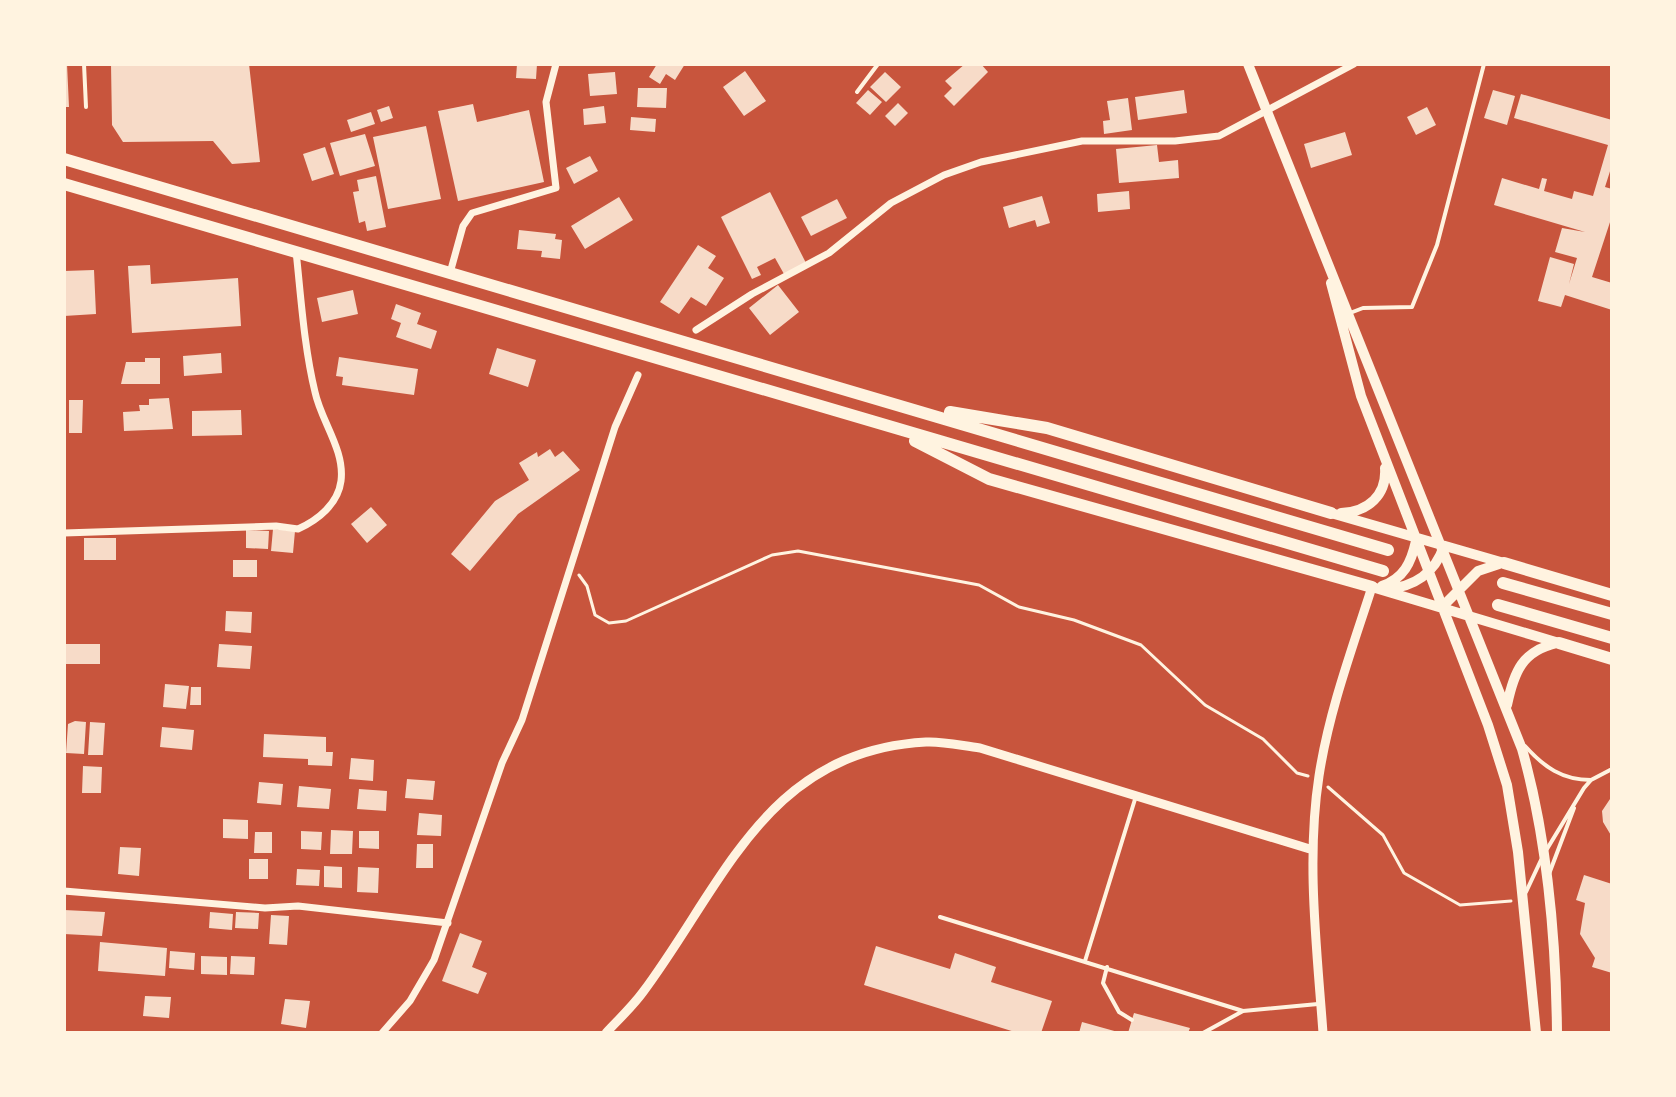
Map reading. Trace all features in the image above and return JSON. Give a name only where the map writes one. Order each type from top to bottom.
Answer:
[{"type":"highway","points":[[64,159],[1388,550]]},
{"type":"highway","points":[[64,184],[1383,571]]},
{"type":"highway","points":[[895,402],[1047,428],[1331,513]]},
{"type":"highway","points":[[887,426],[989,479],[1372,587]]},
{"type":"highway","points":[[1504,563],[1612,595]]},
{"type":"highway","points":[[1503,583],[1612,614]]},
{"type":"highway","points":[[1498,605],[1612,638]]},
{"type":"highway","points":[[1559,643],[1612,659]]},
{"type":"main road","points":[[1248,64],[1317,234],[1345,315],[1444,546],[1518,738],[1533,791],[1544,854],[1557,1033]]},
{"type":"main road","points":[[1345,315],[1361,396],[1503,771],[1514,816],[1536,1033]]},
{"type":"main road","points":[[1331,513],[1352,512],[1377,499],[1386,477],[1385,459]]},
{"type":"main road","points":[[1331,513],[1504,563]]},
{"type":"main road","points":[[1372,587],[1396,581],[1405,571],[1416,539]]},
{"type":"main road","points":[[1372,587],[1398,588],[1429,572],[1444,546]]},
{"type":"main road","points":[[1442,607],[1478,571],[1504,563]]},
{"type":"main road","points":[[1372,587],[1559,643]]},
{"type":"main road","points":[[1507,705],[1513,679],[1528,654],[1559,643]]},
{"type":"street","points":[[450,273],[463,226],[472,213],[556,188],[546,102],[556,64]]},
{"type":"street","points":[[696,330],[752,294],[829,253],[891,203],[944,175],[981,162],[1082,141],[1175,141],[1219,136],[1268,113],[1354,64]]},
{"type":"street","points":[[64,533],[276,526],[298,529],[327,509],[336,497],[342,479],[338,453],[315,394],[296,251]]},
{"type":"street","points":[[382,1033],[410,1001],[448,923],[502,763],[522,720],[615,427],[638,375]]},
{"type":"street","points":[[1323,1033],[1313,850],[1318,779],[1337,695],[1372,587]]},
{"type":"street","points":[[606,1033],[642,994],[743,843],[776,804],[819,773],[874,749],[928,742],[980,748],[1313,850]]},
{"type":"street","points":[[64,891],[265,908],[298,906],[448,923]]},
{"type":"lane","points":[[84,64],[86,107]]},
{"type":"lane","points":[[857,92],[878,64]]},
{"type":"lane","points":[[1345,315],[1363,308],[1412,307],[1437,245],[1484,64]]},
{"type":"lane","points":[[1518,738],[1551,770],[1569,778],[1591,780]]},
{"type":"lane","points":[[1523,900],[1544,854],[1578,798],[1591,780],[1612,769]]},
{"type":"lane","points":[[1085,961],[1136,796]]},
{"type":"lane","points":[[1547,881],[1578,798]]},
{"type":"lane","points":[[940,917],[1243,1011],[1321,1004]]},
{"type":"lane","points":[[1107,967],[1103,983],[1119,1012],[1132,1020]]},
{"type":"lane","points":[[1203,1033],[1243,1011]]},
{"type":"path","points":[[571,569],[587,586],[595,615],[609,623],[626,621],[772,555],[798,551],[979,585],[1019,607],[1074,620],[1141,645],[1205,705],[1263,739],[1297,773],[1318,779],[1366,817],[1383,835],[1404,873],[1460,905],[1523,900]]},
{"type":"building","points":[[64,64],[67,64],[69,107],[64,107]]},
{"type":"building","points":[[111,64],[249,64],[260,162],[232,164],[213,141],[123,142],[112,125]]},
{"type":"building","points":[[517,64],[537,64],[536,79],[516,78]]},
{"type":"building","points":[[657,64],[685,64],[675,80],[666,74],[660,84],[649,77]]},
{"type":"building","points":[[965,64],[981,64],[988,72],[954,106],[944,96],[952,88],[945,81]]},
{"type":"building","points":[[745,71],[766,101],[744,116],[723,87]]},
{"type":"building","points":[[615,72],[617,94],[590,96],[588,74]]},
{"type":"building","points":[[885,72],[901,87],[886,102],[870,87]]},
{"type":"building","points":[[638,88],[667,88],[666,108],[637,107]]},
{"type":"building","points":[[868,90],[882,102],[870,115],[856,103]]},
{"type":"building","points":[[1184,90],[1187,113],[1138,120],[1135,97]]},
{"type":"building","points":[[1493,90],[1515,96],[1507,125],[1484,118]]},
{"type":"building","points":[[1521,94],[1612,120],[1612,165],[1605,187],[1612,189],[1612,216],[1592,277],[1612,283],[1612,310],[1565,295],[1561,307],[1538,301],[1550,257],[1574,264],[1569,284],[1577,258],[1555,252],[1562,228],[1585,232],[1494,205],[1502,178],[1539,189],[1542,178],[1547,179],[1544,191],[1572,199],[1574,191],[1593,196],[1608,145],[1514,118]]},
{"type":"building","points":[[1128,98],[1132,130],[1104,134],[1103,121],[1110,120],[1107,101]]},
{"type":"building","points":[[898,103],[908,113],[895,126],[885,116]]},
{"type":"building","points":[[473,104],[477,122],[529,110],[544,182],[458,201],[438,111]]},
{"type":"building","points":[[389,106],[393,118],[381,122],[377,110]]},
{"type":"building","points":[[604,106],[606,123],[584,125],[583,109]]},
{"type":"building","points":[[1427,107],[1436,125],[1416,135],[1407,117]]},
{"type":"building","points":[[371,112],[375,124],[351,132],[347,120]]},
{"type":"building","points":[[631,117],[656,119],[655,132],[630,130]]},
{"type":"building","points":[[426,126],[441,199],[388,209],[373,137]]},
{"type":"building","points":[[1345,132],[1352,155],[1311,168],[1304,144]]},
{"type":"building","points":[[365,134],[375,166],[340,176],[330,143]]},
{"type":"building","points":[[1157,145],[1159,162],[1178,160],[1179,178],[1119,183],[1116,149]]},
{"type":"building","points":[[325,147],[334,174],[312,181],[303,154]]},
{"type":"building","points":[[590,156],[598,171],[574,184],[566,168]]},
{"type":"building","points":[[376,176],[386,227],[367,231],[365,221],[359,223],[353,192],[359,191],[357,180]]},
{"type":"building","points":[[1129,191],[1130,209],[1098,212],[1097,194]]},
{"type":"building","points":[[770,192],[806,263],[784,274],[775,258],[757,267],[761,275],[752,279],[721,217]]},
{"type":"building","points":[[1042,196],[1050,223],[1037,227],[1035,220],[1009,228],[1003,207]]},
{"type":"building","points":[[619,197],[633,220],[585,249],[571,226]]},
{"type":"building","points":[[837,199],[847,218],[811,236],[801,217]]},
{"type":"building","points":[[519,230],[556,234],[555,239],[562,240],[560,259],[541,257],[542,251],[517,249]]},
{"type":"building","points":[[698,245],[716,256],[708,268],[724,278],[706,306],[691,297],[679,314],[660,302]]},
{"type":"building","points":[[150,265],[151,284],[238,278],[241,326],[132,333],[128,266]]},
{"type":"building","points":[[94,270],[96,314],[64,316],[64,271]]},
{"type":"building","points":[[778,285],[799,312],[770,335],[749,308]]},
{"type":"building","points":[[353,290],[358,314],[322,322],[317,298]]},
{"type":"building","points":[[396,304],[421,313],[417,324],[437,331],[431,349],[396,337],[401,323],[391,319]]},
{"type":"building","points":[[497,348],[536,360],[528,387],[489,374]]},
{"type":"building","points":[[221,353],[222,373],[184,376],[183,356]]},
{"type":"building","points":[[339,357],[418,369],[414,395],[342,385],[343,377],[336,376]]},
{"type":"building","points":[[145,358],[160,358],[160,384],[121,384],[126,362],[145,362]]},
{"type":"building","points":[[169,398],[173,429],[124,431],[123,412],[140,411],[139,405],[149,405],[149,399]]},
{"type":"building","points":[[69,400],[83,400],[82,433],[69,433]]},
{"type":"building","points":[[241,410],[242,435],[192,436],[192,411]]},
{"type":"building","points":[[550,449],[555,457],[563,451],[580,470],[518,514],[470,571],[451,554],[495,501],[529,480],[519,463],[537,452],[538,457]]},
{"type":"building","points":[[371,507],[387,525],[367,543],[351,524]]},
{"type":"building","points":[[273,529],[295,531],[293,553],[271,551]]},
{"type":"building","points":[[246,530],[269,531],[268,549],[246,548]]},
{"type":"building","points":[[84,538],[116,538],[116,560],[84,560]]},
{"type":"building","points":[[233,560],[257,560],[257,577],[233,577]]},
{"type":"building","points":[[226,611],[252,612],[251,633],[225,631]]},
{"type":"building","points":[[65,644],[100,644],[100,664],[65,664]]},
{"type":"building","points":[[219,644],[252,646],[250,669],[217,667]]},
{"type":"building","points":[[165,684],[189,686],[186,709],[163,707]]},
{"type":"building","points":[[191,687],[201,687],[201,705],[190,705]]},
{"type":"building","points":[[86,722],[84,754],[66,753],[68,724]]},
{"type":"building","points":[[90,722],[105,723],[103,755],[88,755]]},
{"type":"building","points":[[162,727],[194,730],[192,750],[160,747]]},
{"type":"building","points":[[264,734],[326,737],[326,752],[333,752],[332,766],[308,765],[308,759],[263,757]]},
{"type":"building","points":[[351,758],[374,760],[373,781],[349,779]]},
{"type":"building","points":[[83,766],[102,767],[101,793],[82,793]]},
{"type":"building","points":[[407,779],[435,781],[433,800],[405,798]]},
{"type":"building","points":[[259,782],[283,784],[281,805],[257,803]]},
{"type":"building","points":[[299,786],[331,789],[329,809],[297,807]]},
{"type":"building","points":[[359,789],[387,791],[386,811],[357,809]]},
{"type":"building","points":[[1612,796],[1612,837],[1603,822],[1602,811]]},
{"type":"building","points":[[419,813],[442,815],[441,836],[417,835]]},
{"type":"building","points":[[223,819],[248,820],[248,839],[223,838]]},
{"type":"building","points":[[331,830],[353,831],[352,854],[330,854]]},
{"type":"building","points":[[301,831],[322,832],[321,850],[301,849]]},
{"type":"building","points":[[359,831],[379,831],[379,849],[359,848]]},
{"type":"building","points":[[255,832],[272,832],[272,853],[254,853]]},
{"type":"building","points":[[417,844],[433,844],[433,868],[416,868]]},
{"type":"building","points":[[120,847],[141,848],[139,876],[118,874]]},
{"type":"building","points":[[249,859],[268,859],[268,879],[249,879]]},
{"type":"building","points":[[324,866],[342,867],[342,888],[324,887]]},
{"type":"building","points":[[358,867],[379,868],[378,893],[357,892]]},
{"type":"building","points":[[297,869],[320,870],[319,886],[296,885]]},
{"type":"building","points":[[1584,875],[1612,884],[1612,973],[1592,967],[1595,958],[1580,934],[1585,903],[1576,900]]},
{"type":"building","points":[[64,910],[105,912],[102,936],[64,934]]},
{"type":"building","points":[[210,912],[233,914],[232,930],[209,928]]},
{"type":"building","points":[[236,912],[259,913],[258,929],[235,928]]},
{"type":"building","points":[[271,915],[289,916],[287,945],[269,944]]},
{"type":"building","points":[[460,933],[482,941],[472,967],[487,973],[478,994],[442,981]]},
{"type":"building","points":[[100,942],[167,948],[165,976],[98,971]]},
{"type":"building","points":[[876,946],[950,969],[955,953],[996,967],[991,982],[1052,1001],[1041,1033],[1018,1033],[864,985]]},
{"type":"building","points":[[170,951],[195,953],[194,970],[169,968]]},
{"type":"building","points":[[201,956],[227,957],[227,975],[201,974]]},
{"type":"building","points":[[231,956],[255,957],[254,975],[230,974]]},
{"type":"building","points":[[145,996],[171,997],[169,1018],[143,1016]]},
{"type":"building","points":[[285,999],[310,1001],[306,1028],[281,1024]]},
{"type":"building","points":[[1134,1013],[1190,1028],[1188,1033],[1128,1033]]},
{"type":"building","points":[[1082,1022],[1118,1032],[1118,1033],[1079,1033]]}]
